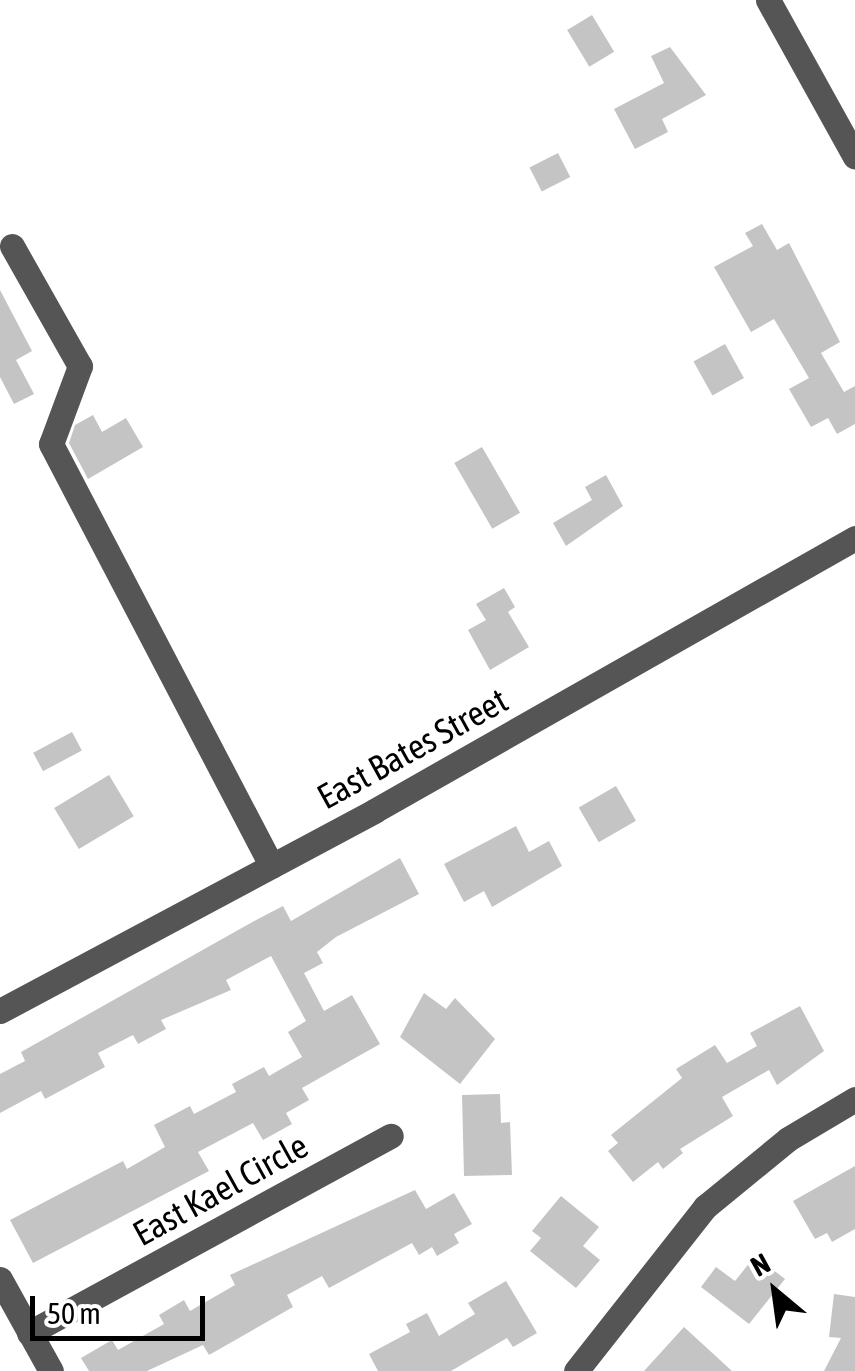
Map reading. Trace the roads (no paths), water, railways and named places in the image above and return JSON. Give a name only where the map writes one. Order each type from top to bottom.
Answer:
[{"type":"street","points":[[768,0],[855,157]]},
{"type":"street","points":[[12,246],[80,366],[51,444],[272,866]]},
{"type":"street","name":"East Bates Street","points":[[0,1011],[272,866],[855,538]]},
{"type":"street","points":[[576,1371],[704,1207],[788,1140],[855,1099]]},
{"type":"street","name":"East Kael Circle","points":[[29,1332],[391,1136]]},
{"type":"street","points":[[0,1280],[51,1371]]}]
